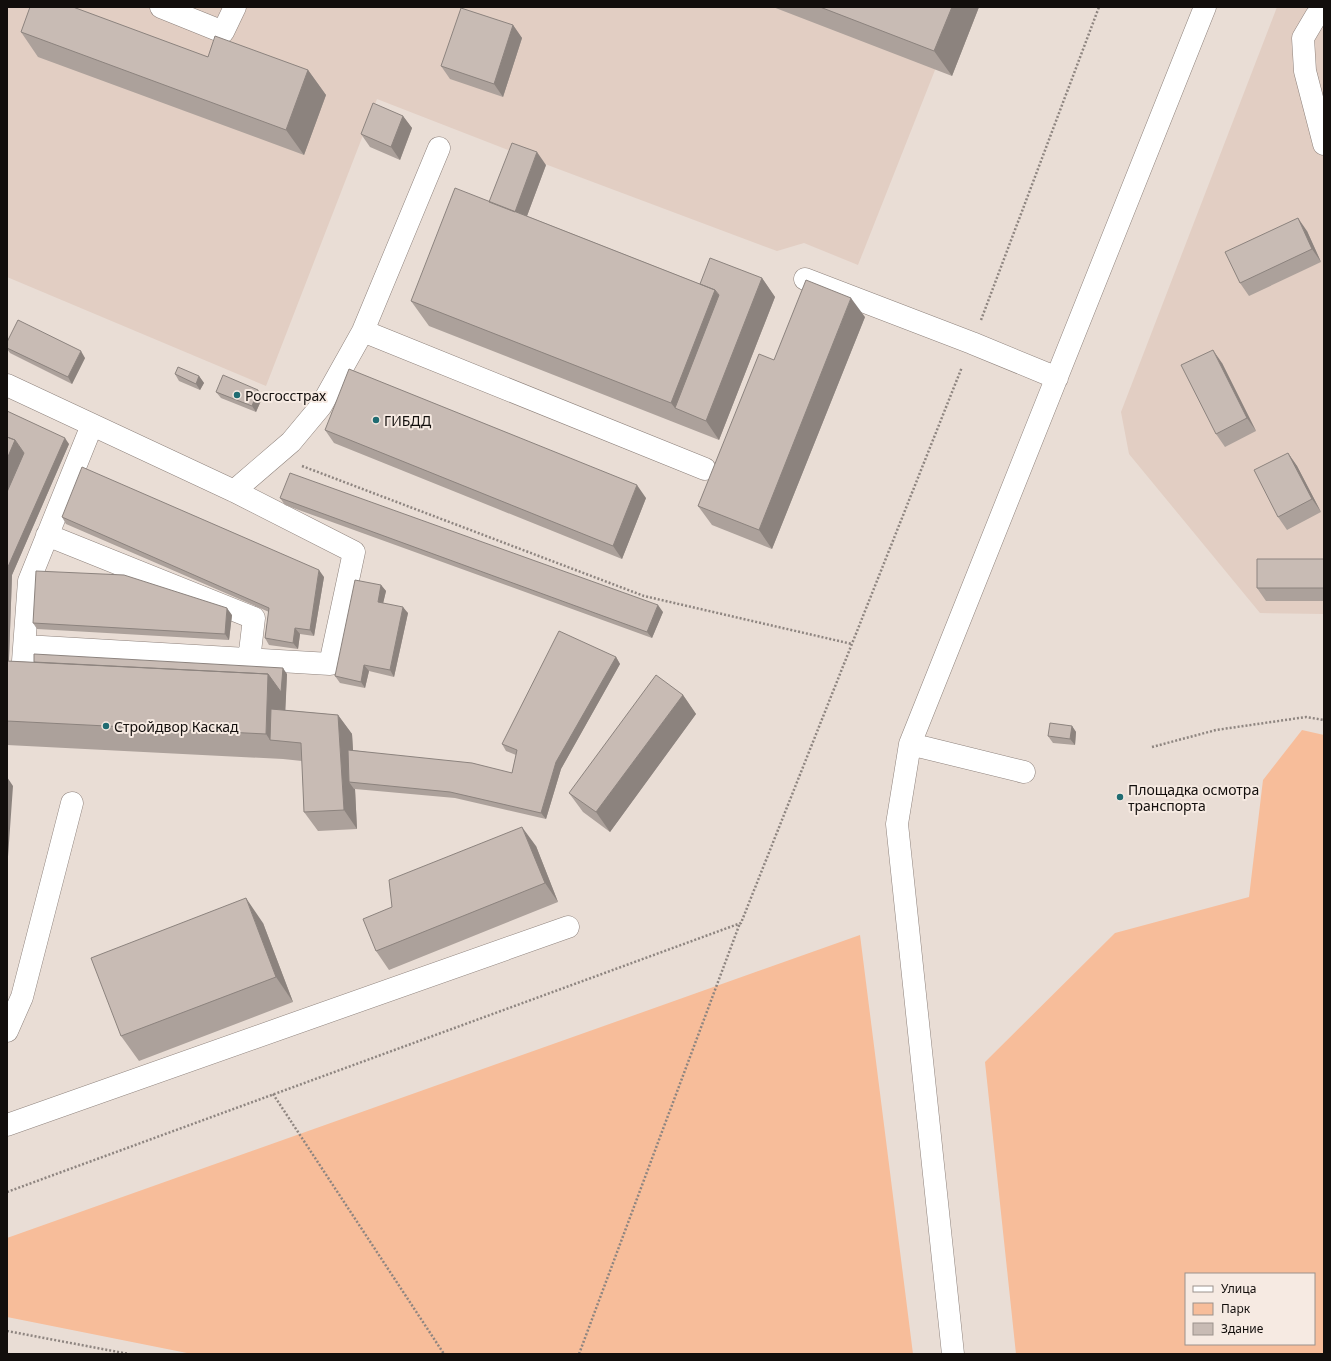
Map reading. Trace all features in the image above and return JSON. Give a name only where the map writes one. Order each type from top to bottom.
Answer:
[{"type":"street","points":[[161,7],[223,32],[235,7]]},
{"type":"street","points":[[953,1354],[897,824],[910,744],[1205,7]]},
{"type":"street","points":[[1324,10],[1316,16],[1303,38],[1305,72],[1324,144]]},
{"type":"street","points":[[234,491],[291,442],[321,406],[363,331],[439,148]]},
{"type":"street","points":[[805,279],[972,343],[1057,378]]},
{"type":"street","points":[[363,331],[705,469]]},
{"type":"street","points":[[7,385],[234,491],[354,552],[330,664],[24,646]]},
{"type":"street","points":[[22,676],[29,581],[92,424]]},
{"type":"street","points":[[47,535],[254,618],[249,660]]},
{"type":"street","points":[[910,744],[1024,772]]},
{"type":"street","points":[[7,1031],[22,997],[72,803]]},
{"type":"street","points":[[7,1125],[568,927]]},
{"type":"path","points":[[579,1354],[741,923],[972,343],[1100,7]]},
{"type":"path","points":[[275,456],[644,596],[852,644]]},
{"type":"path","points":[[1152,747],[1216,730],[1306,717],[1324,720]]},
{"type":"path","points":[[7,1192],[741,923]]},
{"type":"path","points":[[273,1094],[444,1354]]},
{"type":"path","points":[[7,1331],[129,1354]]},
{"type":"shaded area","points":[[7,7],[979,7],[935,70],[858,265],[804,243],[777,251],[377,99],[266,386],[7,277]]},
{"type":"shaded area","points":[[1277,7],[1324,7],[1324,614],[1260,613],[1129,454],[1121,412]]},
{"type":"green space","points":[[1302,730],[1324,735],[1324,1354],[1016,1354],[985,1062],[1115,933],[1249,897],[1263,780]]},
{"type":"green space","points":[[860,935],[913,1354],[192,1354],[7,1317],[7,1238]]},
{"type":"building","points":[[30,7],[73,7],[208,57],[215,36],[308,70],[286,130],[21,32]]},
{"type":"building","points":[[820,7],[952,7],[934,51]]},
{"type":"building","points":[[461,8],[513,25],[494,84],[441,66]]},
{"type":"building","points":[[373,103],[403,116],[391,147],[361,134]]},
{"type":"building","points":[[512,143],[537,152],[515,212],[489,202]]},
{"type":"building","points":[[455,188],[715,290],[671,403],[411,301]]},
{"type":"building","points":[[1298,218],[1312,249],[1240,283],[1225,252]]},
{"type":"building","points":[[710,258],[762,278],[706,421],[675,408],[719,295],[715,290],[700,284]]},
{"type":"building","points":[[806,280],[851,298],[759,530],[698,506],[759,354],[774,360]]},
{"type":"building","points":[[18,320],[81,351],[68,377],[7,348],[7,342]]},
{"type":"building","points":[[1213,350],[1247,418],[1216,434],[1181,365]]},
{"type":"building","points":[[178,367],[199,376],[196,384],[175,374]]},
{"type":"building","points":[[349,369],[637,485],[613,546],[325,430]]},
{"type":"building","points":[[223,375],[258,390],[252,406],[216,392]]},
{"type":"building","points":[[7,411],[65,438],[7,569],[7,492],[24,453],[15,440],[7,437]]},
{"type":"building","points":[[7,437],[15,440],[7,459]]},
{"type":"building","points":[[1288,453],[1312,499],[1278,517],[1254,470]]},
{"type":"building","points":[[82,467],[319,570],[310,630],[295,628],[293,643],[265,638],[269,608],[62,517]]},
{"type":"building","points":[[290,473],[658,605],[647,632],[280,498]]},
{"type":"building","points":[[1257,559],[1324,559],[1324,588],[1257,588]]},
{"type":"building","points":[[36,571],[124,575],[227,608],[225,634],[33,623]]},
{"type":"building","points":[[355,580],[381,585],[378,602],[403,607],[390,670],[364,665],[361,682],[335,676]]},
{"type":"building","points":[[559,631],[616,657],[556,762],[541,813],[450,792],[349,782],[348,750],[472,763],[512,773],[517,750],[502,744]]},
{"type":"building","points":[[34,654],[283,668],[281,692],[268,674],[34,662]]},
{"type":"building","points":[[7,661],[268,674],[266,734],[7,721]]},
{"type":"building","points":[[656,675],[683,695],[596,812],[569,793]]},
{"type":"building","points":[[271,709],[338,715],[344,810],[304,812],[301,743],[270,740]]},
{"type":"building","points":[[1050,723],[1072,726],[1070,739],[1048,736]]},
{"type":"building","points":[[522,827],[545,883],[376,951],[363,919],[392,907],[389,880]]},
{"type":"building","points":[[246,898],[276,977],[121,1036],[91,958]]},
{"type":"place","name":"Росгосстрах","points":[[237,395]]},
{"type":"place","name":"ГИБДД","points":[[376,420]]},
{"type":"place","name":"Стройдвор Каскад","points":[[106,726]]},
{"type":"place","name":"Площадка осмотра транспорта","points":[[1120,797]]}]
